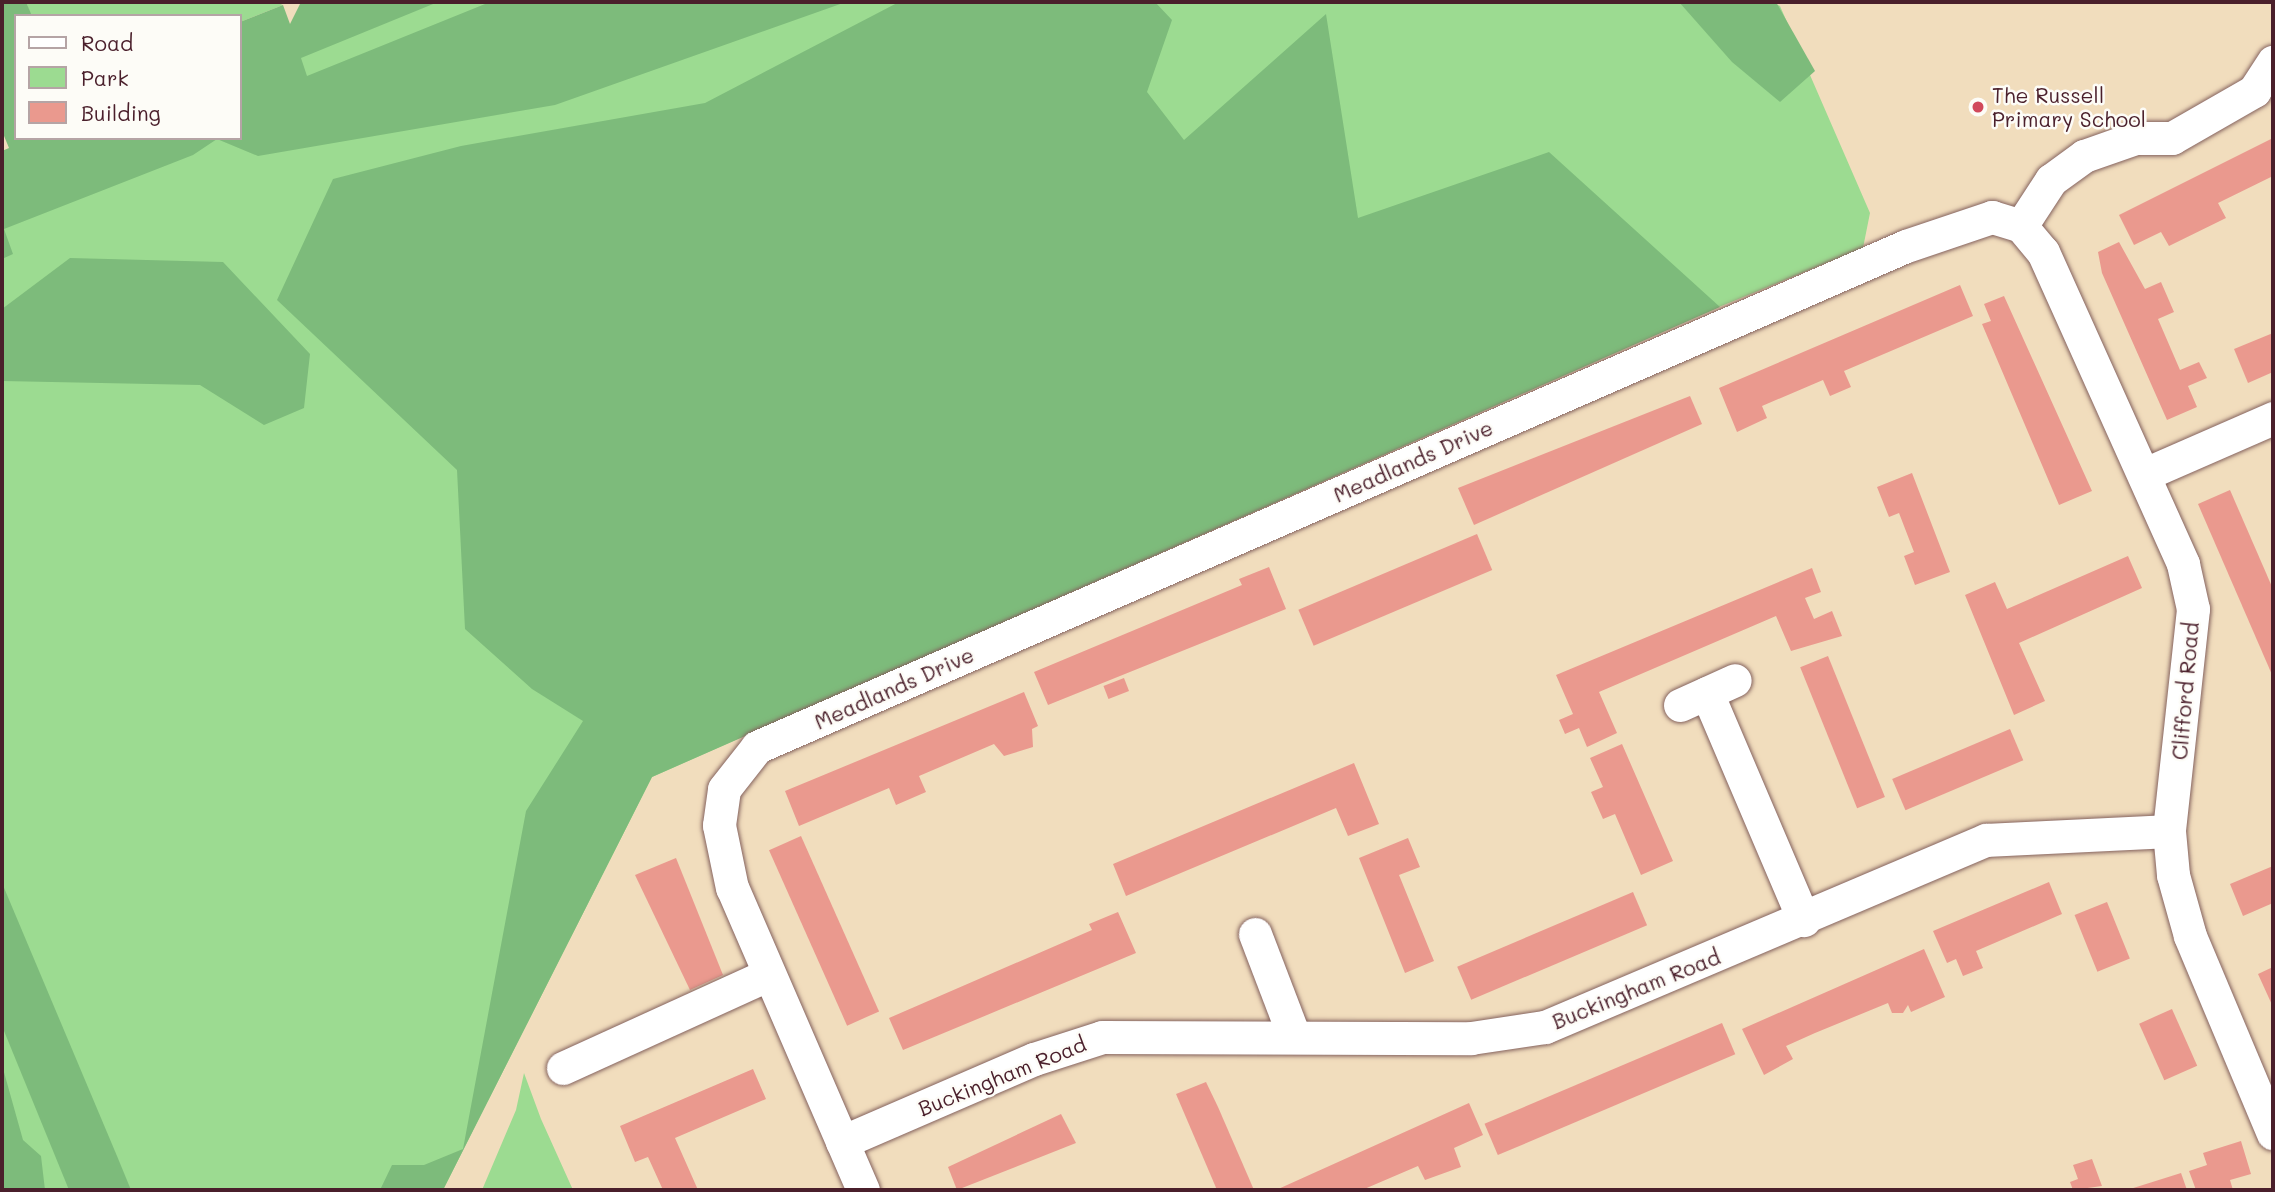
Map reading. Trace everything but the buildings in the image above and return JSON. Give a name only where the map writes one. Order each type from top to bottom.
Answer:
[{"type":"street","points":[[2021,226],[2051,180],[2084,156],[2135,138],[2172,138],[2254,91],[2271,68]]},
{"type":"street","name":"Meadlands Drive","points":[[863,1190],[732,888],[719,825],[724,789],[757,747],[1906,246],[1992,217],[2021,226]]},
{"type":"street","name":"Clifford Road","points":[[2021,226],[2043,252],[2145,474],[2183,564],[2193,609],[2169,831],[2190,936],[2273,1133]]},
{"type":"street","points":[[2145,474],[2273,418]]},
{"type":"street","points":[[1707,693],[1804,920]]},
{"type":"street","name":"Buckingham Road","points":[[842,1142],[1034,1059],[1102,1037],[1471,1038],[1545,1027],[1804,920],[1986,840],[2169,831]]},
{"type":"street","points":[[1255,934],[1294,1036]]},
{"type":"street","points":[[563,1068],[769,974]]},
{"type":"green space","points":[[2,2],[26,2],[31,14],[14,14],[14,140],[216,140],[193,155],[4,229],[13,254],[2,259],[2,151],[9,148],[2,131]]},
{"type":"green space","points":[[26,2],[276,2],[283,5],[242,21],[242,14],[30,14]]},
{"type":"green space","points":[[301,2],[438,2],[301,58],[307,76],[490,2],[846,2],[555,105],[258,156],[219,140],[242,140],[242,21],[283,5],[290,24]]},
{"type":"green space","points":[[380,2],[1771,2],[1780,6],[1870,213],[1863,248],[1592,359],[652,777],[443,1190],[14,1190],[2,1160],[2,164],[56,140],[242,140],[242,60]]},
{"type":"green space","points":[[899,2],[1155,2],[1172,20],[1147,92],[1184,140],[1326,14],[1358,218],[1549,152],[1720,307],[652,777],[443,1190],[380,1190],[392,1165],[424,1165],[463,1149],[526,811],[583,721],[532,689],[465,629],[457,470],[277,300],[333,179],[461,146],[705,103]]},
{"type":"green space","points":[[1679,2],[1776,2],[1815,71],[1780,102],[1732,62]]},
{"type":"green space","points":[[70,258],[223,262],[310,354],[304,408],[264,425],[200,385],[2,381],[2,309]]},
{"type":"green space","points":[[2,883],[131,1190],[69,1190],[2,1026]]},
{"type":"green space","points":[[2,1065],[23,1140],[41,1156],[45,1190],[2,1190]]},
{"type":"green space","points":[[524,1073],[573,1190],[482,1190],[516,1110]]},
{"type":"place","name":"The Russell Primary School","points":[[1978,107]]}]
